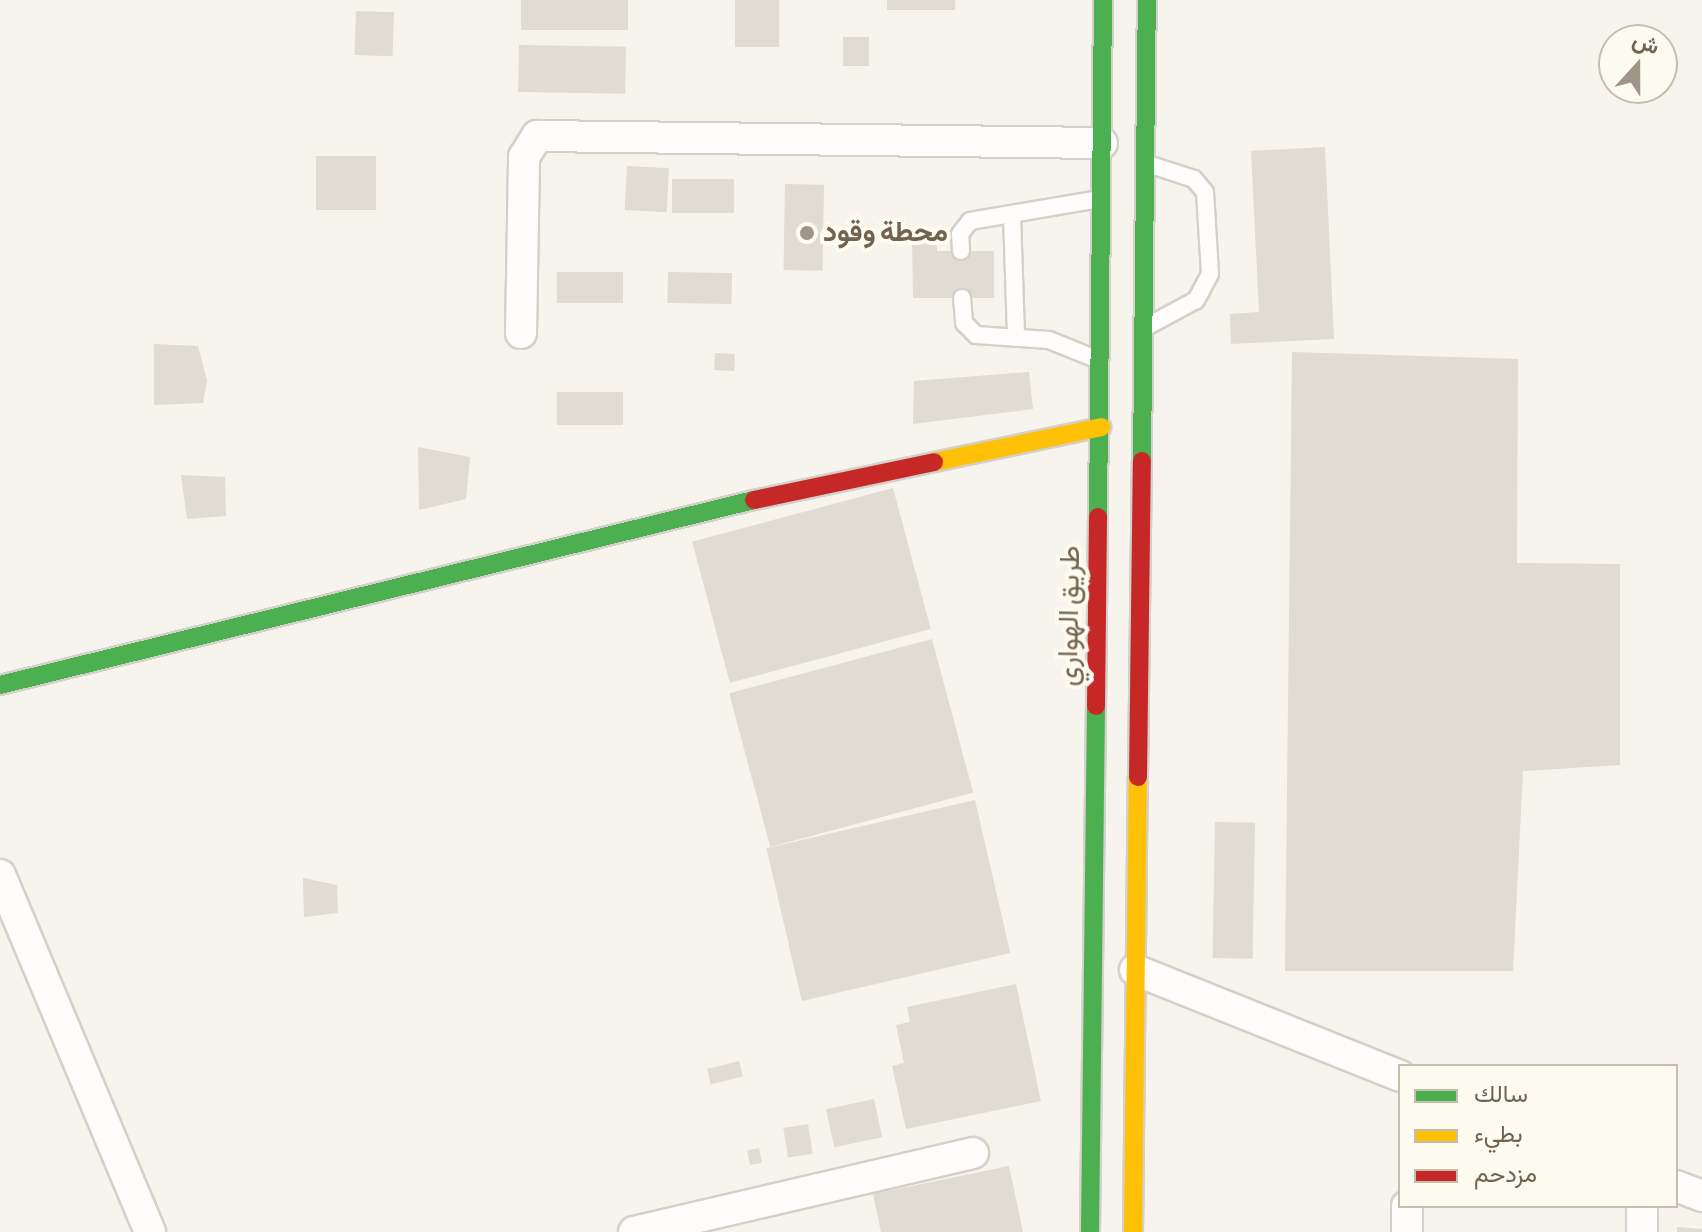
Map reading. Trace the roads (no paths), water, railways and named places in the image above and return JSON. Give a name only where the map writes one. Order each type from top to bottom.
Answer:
[{"type":"main road","name":"طريق الهواري","points":[[1090,1232],[1102,362],[1103,0]]},
{"type":"main road","points":[[1133,1232],[1147,0]]},
{"type":"main road","points":[[0,685],[657,521],[1101,427]]},
{"type":"street","points":[[521,333],[524,157],[537,136],[1102,143]]},
{"type":"street","points":[[0,875],[150,1232]]},
{"type":"street","points":[[1135,970],[1398,1075]]},
{"type":"street","points":[[634,1232],[743,1220],[973,1153]]},
{"type":"street","points":[[1678,1187],[1702,1196]]},
{"type":"street","points":[[1407,1208],[1407,1232]]},
{"type":"street","points":[[1642,1208],[1642,1232]]},
{"type":"lane","points":[[1143,329],[1196,300],[1210,274],[1205,192],[1194,179],[1145,163]]},
{"type":"lane","points":[[961,251],[960,234],[970,221],[1102,199]]},
{"type":"lane","points":[[1012,215],[1016,338]]},
{"type":"lane","points":[[962,298],[969,330],[984,337],[1061,344],[1102,362]]},
{"type":"place","name":"محطة وقود","points":[[807,233]]}]
